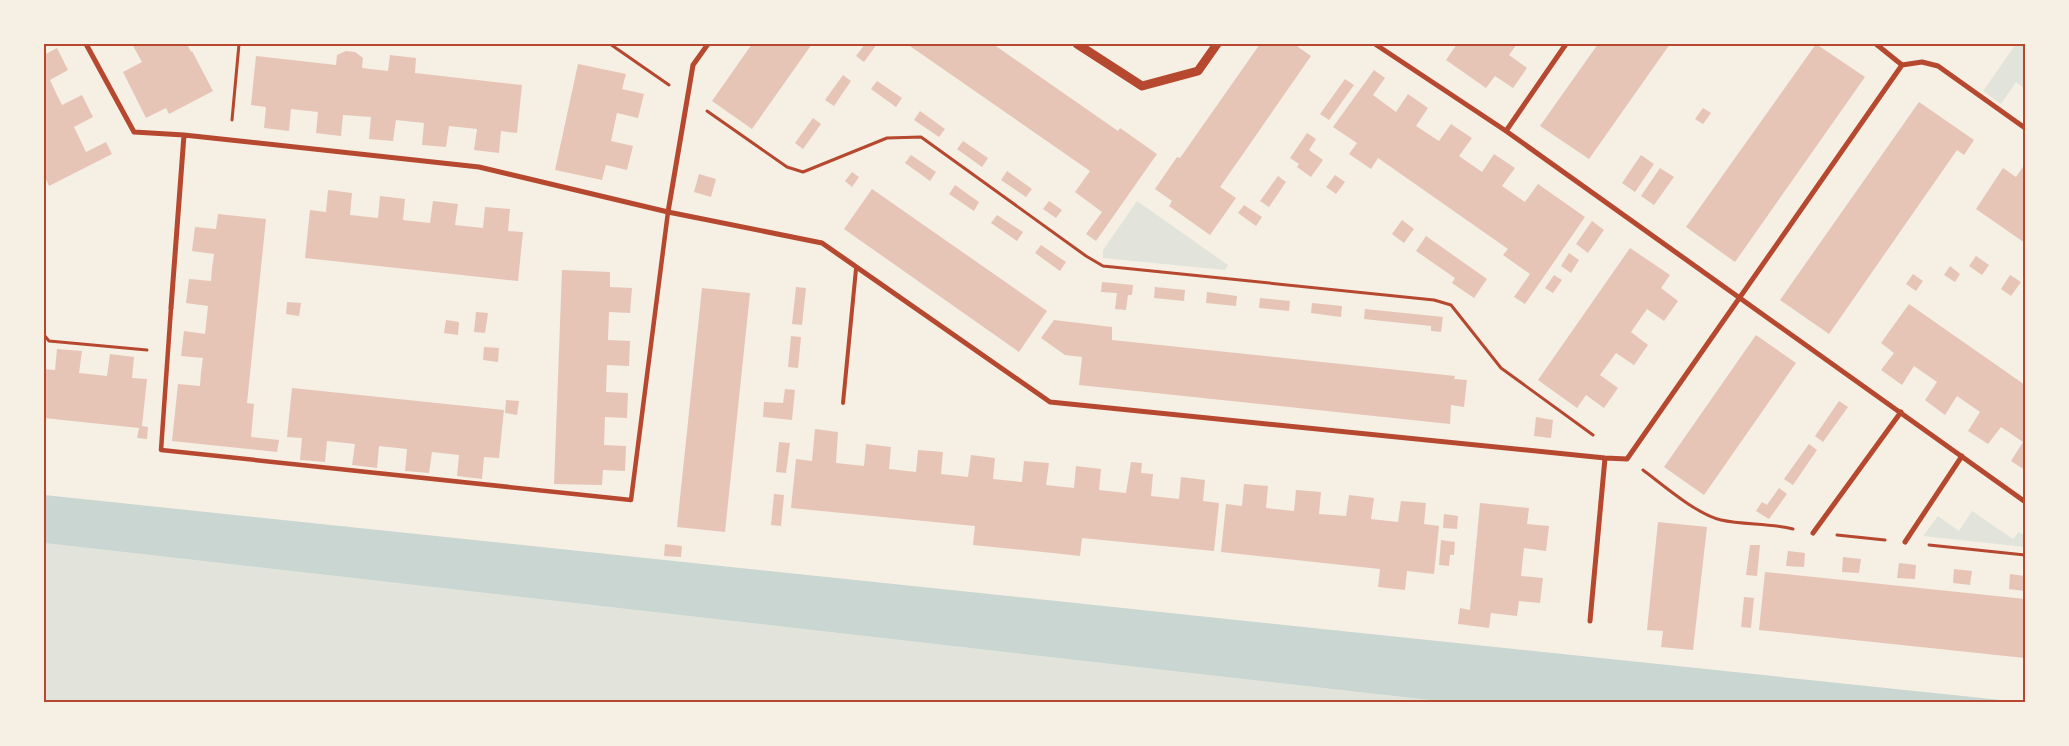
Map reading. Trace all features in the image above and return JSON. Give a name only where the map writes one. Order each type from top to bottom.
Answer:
[{"type":"street","points":[[86,44],[134,132],[184,135],[478,167],[668,212],[822,243],[1050,402],[1627,459],[1902,65],[1922,62],[1938,66],[2025,128]]},
{"type":"street","points":[[184,135],[161,450],[631,500],[668,212],[687,98],[693,65],[708,44]]},
{"type":"street","points":[[1077,44],[1142,86],[1198,71],[1217,44]]},
{"type":"street","points":[[1376,44],[1506,131],[2024,501]]},
{"type":"street","points":[[1506,131],[1566,44]]},
{"type":"street","points":[[1876,44],[1902,65]]},
{"type":"street","points":[[1813,533],[1901,412]]},
{"type":"street","points":[[1905,542],[1962,456]]},
{"type":"street","points":[[1590,621],[1605,458]]},
{"type":"lane","points":[[843,403],[856,268]]},
{"type":"path","points":[[230,140],[239,44]]},
{"type":"path","points":[[610,44],[788,167],[803,172],[887,138],[921,137],[1086,256],[1103,266],[1434,300],[1451,305],[1500,368],[1594,436]]},
{"type":"path","points":[[44,335],[49,341],[168,352]]},
{"type":"shaded area","points":[[2016,44],[2025,44],[2025,89],[2016,82],[2001,104],[1983,91]]},
{"type":"shaded area","points":[[1137,201],[1228,265],[1225,270],[1103,258],[1103,250]]},
{"type":"shaded area","points":[[44,495],[2020,702],[1447,702],[44,543]]},
{"type":"shaded area","points":[[1972,511],[2013,539],[2019,532],[2025,536],[2025,547],[1923,536],[1938,516],[1959,531]]},
{"type":"shaded area","points":[[44,543],[1447,702],[44,702]]},
{"type":"building","points":[[132,44],[187,44],[213,91],[169,114],[166,108],[146,118],[123,72],[142,62]]},
{"type":"building","points":[[752,44],[812,44],[752,129],[712,101]]},
{"type":"building","points":[[865,44],[877,44],[864,62],[856,56]]},
{"type":"building","points":[[907,44],[993,44],[1118,131],[1120,128],[1157,154],[1096,241],[1086,234],[1102,212],[1075,192],[1090,171]]},
{"type":"building","points":[[1260,44],[1294,44],[1311,56],[1220,187],[1236,198],[1210,235],[1169,206],[1172,201],[1155,189],[1177,157],[1180,158]]},
{"type":"building","points":[[1457,44],[1517,44],[1509,55],[1527,68],[1513,88],[1495,76],[1486,88],[1446,60]]},
{"type":"building","points":[[1598,44],[1670,44],[1589,159],[1540,126]]},
{"type":"building","points":[[1816,44],[1865,77],[1735,262],[1686,227]]},
{"type":"building","points":[[57,48],[68,70],[50,80],[62,105],[82,95],[93,117],[74,127],[86,152],[106,142],[112,154],[49,186],[44,175],[44,55]]},
{"type":"building","points":[[346,51],[355,52],[363,58],[362,68],[388,71],[390,55],[416,58],[415,73],[522,85],[517,133],[501,131],[499,153],[474,150],[477,129],[449,126],[446,147],[422,145],[424,123],[396,120],[393,141],[369,139],[371,117],[343,115],[341,136],[316,133],[318,112],[291,109],[289,131],[264,128],[266,107],[251,105],[256,56],[336,65],[337,55]]},
{"type":"building","points":[[578,64],[626,74],[622,89],[644,94],[638,118],[617,113],[611,141],[633,146],[627,170],[606,165],[602,180],[555,170]]},
{"type":"building","points":[[1374,70],[1385,78],[1373,95],[1396,112],[1408,94],[1428,108],[1416,126],[1439,141],[1451,124],[1472,138],[1459,156],[1482,172],[1494,154],[1515,168],[1502,186],[1525,202],[1538,184],[1585,217],[1525,304],[1514,297],[1530,274],[1503,255],[1508,249],[1378,158],[1371,169],[1349,154],[1357,143],[1333,127]]},
{"type":"building","points":[[843,75],[851,81],[834,106],[825,100]]},
{"type":"building","points":[[1345,79],[1354,85],[1329,120],[1320,114]]},
{"type":"building","points":[[877,81],[902,98],[896,107],[871,89]]},
{"type":"building","points":[[1919,102],[1974,140],[1964,155],[1957,150],[1829,334],[1780,300]]},
{"type":"building","points":[[1703,108],[1711,113],[1703,124],[1695,119]]},
{"type":"building","points":[[920,111],[945,129],[939,137],[914,120]]},
{"type":"building","points":[[813,118],[821,124],[803,149],[795,143]]},
{"type":"building","points":[[1307,133],[1316,139],[1309,150],[1323,160],[1311,177],[1297,167],[1299,164],[1290,158]]},
{"type":"building","points":[[963,141],[988,158],[982,167],[957,149]]},
{"type":"building","points":[[911,155],[936,172],[930,181],[905,163]]},
{"type":"building","points":[[1641,155],[1654,164],[1635,192],[1622,183]]},
{"type":"building","points":[[2025,164],[2025,243],[1976,209],[2003,168],[2016,177]]},
{"type":"building","points":[[1660,168],[1674,177],[1654,205],[1641,196]]},
{"type":"building","points":[[1007,171],[1032,189],[1026,197],[1001,180]]},
{"type":"building","points":[[852,172],[859,177],[852,187],[845,181]]},
{"type":"building","points":[[699,174],[716,179],[711,197],[694,192]]},
{"type":"building","points":[[1335,175],[1345,182],[1336,194],[1326,187]]},
{"type":"building","points":[[1278,176],[1286,182],[1269,207],[1260,201]]},
{"type":"building","points":[[955,185],[979,202],[974,211],[949,194]]},
{"type":"building","points":[[872,189],[1047,311],[1019,352],[844,229]]},
{"type":"building","points":[[328,190],[352,193],[350,215],[378,218],[380,196],[405,199],[403,220],[430,223],[433,201],[458,204],[455,225],[483,228],[485,207],[510,209],[508,231],[523,232],[518,281],[305,258],[310,210],[326,212]]},
{"type":"building","points":[[1049,201],[1062,210],[1056,218],[1043,209]]},
{"type":"building","points":[[1244,205],[1262,217],[1256,226],[1238,213]]},
{"type":"building","points":[[218,214],[266,219],[247,403],[254,404],[251,437],[279,440],[277,452],[172,441],[178,384],[200,386],[203,358],[181,356],[184,331],[205,334],[208,306],[186,303],[189,279],[211,281],[214,254],[192,251],[195,227],[216,229]]},
{"type":"building","points":[[997,215],[1023,232],[1017,241],[991,223]]},
{"type":"building","points":[[1402,220],[1414,229],[1404,243],[1392,234]]},
{"type":"building","points":[[1592,221],[1604,230],[1588,253],[1576,244]]},
{"type":"building","points":[[1426,236],[1487,279],[1474,298],[1452,283],[1455,278],[1416,251]]},
{"type":"building","points":[[1041,245],[1066,262],[1060,271],[1035,253]]},
{"type":"building","points":[[1630,248],[1670,275],[1661,288],[1678,301],[1664,321],[1647,309],[1631,332],[1648,345],[1634,365],[1616,353],[1600,375],[1618,388],[1604,408],[1586,395],[1577,408],[1538,380]]},
{"type":"building","points":[[1569,253],[1579,260],[1571,273],[1561,266]]},
{"type":"building","points":[[1976,256],[1989,265],[1982,275],[1969,266]]},
{"type":"building","points":[[1950,266],[1960,274],[1955,282],[1944,275]]},
{"type":"building","points":[[562,270],[610,272],[610,287],[632,288],[630,313],[609,312],[608,340],[630,341],[629,366],[607,365],[606,392],[628,393],[627,418],[605,417],[604,445],[626,446],[625,471],[603,470],[602,485],[554,484]]},
{"type":"building","points":[[1913,274],[1923,281],[1916,291],[1906,284]]},
{"type":"building","points":[[1554,275],[1562,280],[1553,293],[1545,288]]},
{"type":"building","points":[[2010,275],[2021,282],[2011,296],[2001,289]]},
{"type":"building","points":[[1102,282],[1133,285],[1132,295],[1128,295],[1126,310],[1115,309],[1117,293],[1101,292]]},
{"type":"building","points":[[796,287],[806,288],[802,325],[792,324]]},
{"type":"building","points":[[1155,287],[1185,290],[1184,301],[1154,298]]},
{"type":"building","points":[[702,288],[750,293],[725,532],[677,527]]},
{"type":"building","points":[[1207,292],[1237,296],[1236,306],[1206,303]]},
{"type":"building","points":[[1260,298],[1290,301],[1289,311],[1259,308]]},
{"type":"building","points":[[287,302],[301,303],[299,316],[286,314]]},
{"type":"building","points":[[1312,303],[1342,306],[1341,317],[1311,313]]},
{"type":"building","points":[[1909,304],[2025,385],[2025,470],[2011,461],[2023,442],[2001,427],[1988,444],[1968,431],[1980,412],[1957,396],[1945,415],[1925,400],[1937,382],[1914,366],[1902,385],[1881,370],[1894,353],[1881,343]]},
{"type":"building","points":[[1365,309],[1443,317],[1441,332],[1431,331],[1431,326],[1364,319]]},
{"type":"building","points":[[476,312],[488,313],[485,333],[474,332]]},
{"type":"building","points":[[446,320],[459,322],[458,335],[444,333]]},
{"type":"building","points":[[1054,320],[1112,327],[1112,340],[1455,376],[1454,379],[1467,380],[1464,407],[1451,405],[1450,424],[1079,385],[1082,357],[1065,355],[1041,338]]},
{"type":"building","points":[[1756,335],[1796,363],[1704,495],[1664,467]]},
{"type":"building","points":[[791,336],[801,337],[798,368],[788,367]]},
{"type":"building","points":[[484,347],[499,348],[498,362],[483,360]]},
{"type":"building","points":[[57,349],[82,351],[79,373],[107,376],[110,354],[134,357],[132,378],[147,379],[142,426],[148,427],[147,439],[137,438],[139,428],[44,418],[44,369],[55,370]]},
{"type":"building","points":[[292,388],[504,410],[499,458],[484,457],[482,479],[457,476],[459,455],[432,452],[429,473],[405,471],[407,449],[379,446],[377,468],[352,465],[355,444],[327,441],[325,462],[300,460],[302,438],[287,437]]},
{"type":"building","points":[[785,389],[795,390],[792,420],[763,417],[764,402],[783,403]]},
{"type":"building","points":[[506,400],[519,401],[517,415],[505,413]]},
{"type":"building","points":[[1839,401],[1848,407],[1823,442],[1815,436]]},
{"type":"building","points":[[1536,417],[1553,420],[1551,438],[1534,436]]},
{"type":"building","points":[[815,429],[838,432],[836,463],[864,466],[866,444],[891,447],[889,469],[916,472],[918,450],[943,452],[941,474],[968,477],[971,455],[995,458],[993,479],[1022,482],[1024,461],[1049,463],[1046,485],[1074,488],[1076,466],[1101,469],[1099,490],[1126,493],[1131,462],[1142,463],[1141,473],[1153,474],[1151,496],[1179,499],[1181,477],[1205,480],[1203,501],[1219,503],[1214,551],[1082,538],[1080,556],[973,545],[975,526],[791,508],[796,459],[812,461]]},
{"type":"building","points":[[779,442],[790,443],[786,473],[776,472]]},
{"type":"building","points":[[1809,444],[1817,450],[1793,485],[1784,479]]},
{"type":"building","points":[[1244,484],[1268,486],[1266,508],[1294,511],[1296,490],[1321,492],[1319,514],[1346,516],[1349,495],[1374,498],[1371,519],[1398,522],[1401,501],[1426,503],[1424,524],[1439,526],[1434,574],[1407,571],[1405,590],[1378,587],[1380,569],[1221,552],[1226,504],[1242,506]]},
{"type":"building","points":[[1779,488],[1787,494],[1769,519],[1756,511],[1762,502],[1767,505]]},
{"type":"building","points":[[774,494],[784,495],[781,526],[771,525]]},
{"type":"building","points":[[1480,503],[1529,508],[1527,524],[1549,526],[1546,551],[1524,548],[1521,576],[1543,578],[1540,603],[1519,601],[1517,616],[1491,613],[1489,628],[1458,624],[1460,608],[1470,610]]},
{"type":"building","points":[[1444,514],[1458,516],[1457,529],[1443,528]]},
{"type":"building","points":[[1658,522],[1707,527],[1693,650],[1661,647],[1663,631],[1647,630]]},
{"type":"building","points":[[1441,540],[1455,542],[1454,555],[1450,555],[1449,566],[1439,565]]},
{"type":"building","points":[[665,544],[682,546],[681,557],[664,556]]},
{"type":"building","points":[[1750,545],[1760,545],[1757,576],[1746,575]]},
{"type":"building","points":[[1788,551],[1805,553],[1804,567],[1786,566]]},
{"type":"building","points":[[1843,557],[1861,559],[1859,573],[1842,572]]},
{"type":"building","points":[[1899,563],[1916,565],[1915,579],[1897,578]]},
{"type":"building","points":[[1954,569],[1972,571],[1970,585],[1953,583]]},
{"type":"building","points":[[1765,572],[2025,599],[2025,658],[1759,630]]},
{"type":"building","points":[[2010,574],[2025,576],[2025,591],[2009,589]]},
{"type":"building","points":[[1744,597],[1754,598],[1751,628],[1741,627]]}]
